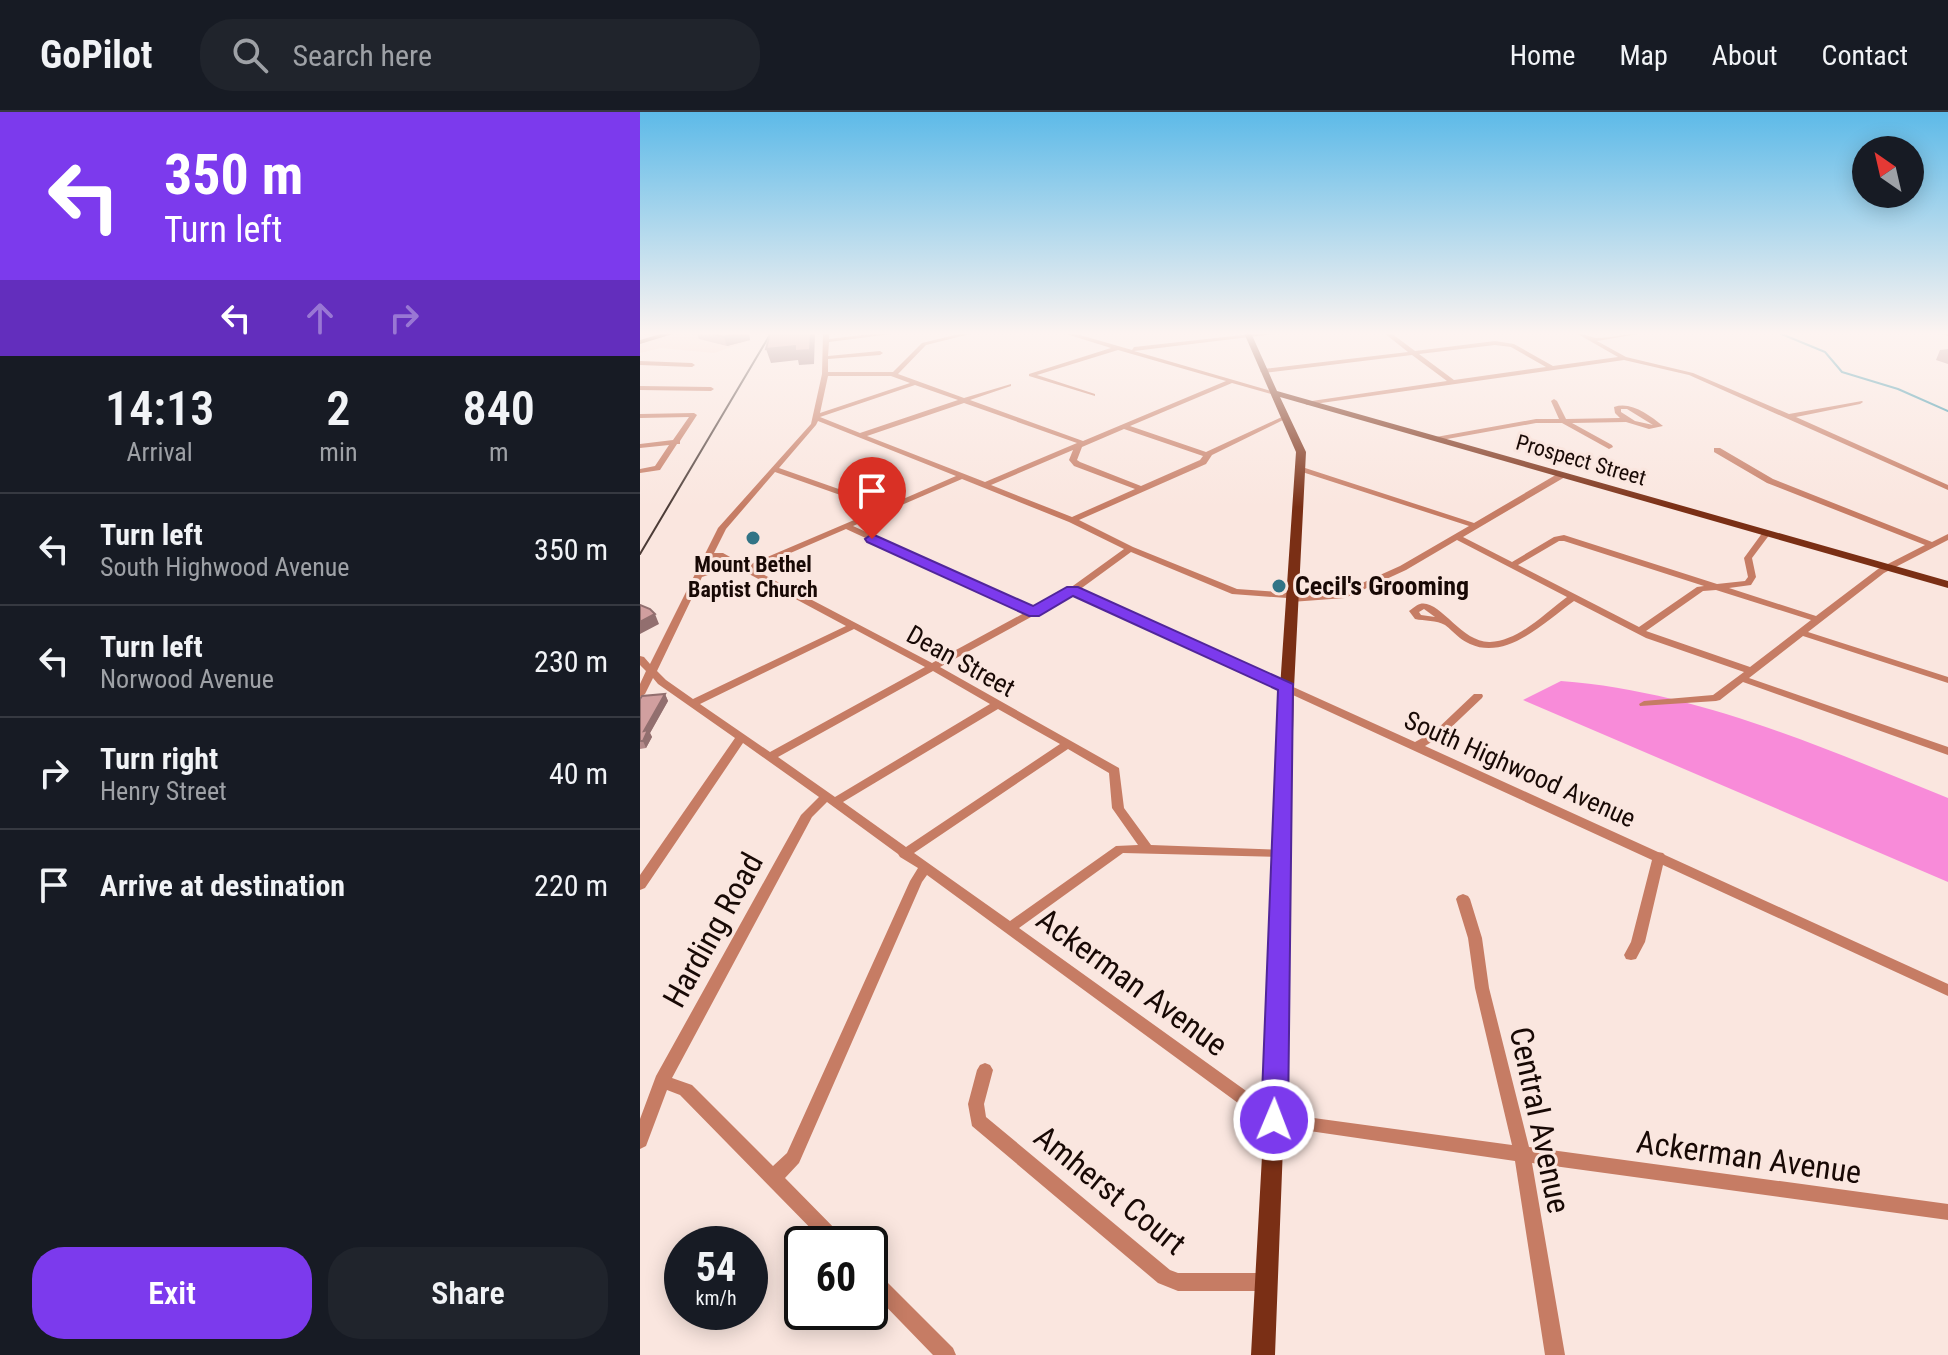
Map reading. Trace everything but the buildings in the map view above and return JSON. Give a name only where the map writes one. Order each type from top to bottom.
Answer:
[{"type":"main road","name":"Prospect Street","points":[[1275,393],[1948,585]]},
{"type":"main road","points":[[1263,1355],[1274,1120],[1287,688],[1300,446],[1275,393]]},
{"type":"street","points":[[640,694],[722,528],[808,433],[816,417],[821,391]]},
{"type":"street","points":[[816,417],[892,391]]},
{"type":"street","points":[[938,391],[1080,444]]},
{"type":"street","points":[[862,435],[990,391]]},
{"type":"street","points":[[1081,391],[1093,395]]},
{"type":"street","points":[[985,485],[1207,391]]},
{"type":"street","name":"Prospect Street","points":[[1268,391],[1275,393]]},
{"type":"street","points":[[1307,403],[1390,391]]},
{"type":"street","points":[[1731,391],[1948,488]]},
{"type":"street","points":[[1554,401],[1564,421],[1609,447]]},
{"type":"street","points":[[1790,416],[1860,402]]},
{"type":"street","points":[[1436,439],[1536,421],[1625,420],[1654,428],[1660,426],[1628,407],[1617,407],[1616,411],[1625,420]]},
{"type":"street","points":[[640,416],[694,415],[657,468],[640,471]]},
{"type":"street","points":[[816,417],[1072,520],[1128,548],[1235,592],[1291,597],[1342,596],[1403,568],[1562,475]]},
{"type":"street","points":[[1072,520],[1203,462],[1207,455],[1286,417]]},
{"type":"street","points":[[1122,426],[1207,455]]},
{"type":"street","points":[[640,446],[677,442]]},
{"type":"street","points":[[1080,444],[1073,460],[1077,464],[1141,489]]},
{"type":"street","points":[[1717,450],[1770,481],[1932,545]]},
{"type":"street","points":[[1299,468],[1473,525]]},
{"type":"street","points":[[776,470],[886,508]]},
{"type":"street","points":[[746,569],[963,476]]},
{"type":"street","points":[[845,526],[1034,612]]},
{"type":"street","points":[[1639,631],[1700,589],[1712,585],[1738,585],[1751,580],[1748,558],[1766,534]]},
{"type":"street","points":[[1455,536],[1639,631],[1948,751]]},
{"type":"street","points":[[1644,704],[1708,700],[1748,675],[1887,567],[1948,537]]},
{"type":"street","points":[[1511,566],[1564,538],[1819,620]]},
{"type":"street","points":[[771,756],[1073,590],[1128,548]]},
{"type":"street","name":"Dean Street","points":[[709,556],[720,555],[851,627],[934,668],[1115,771],[1118,808],[1146,847]]},
{"type":"street","points":[[699,575],[734,563]]},
{"type":"street","name":"South Highwood Avenue","points":[[1073,590],[1948,990]]},
{"type":"street","points":[[1446,621],[1466,639],[1498,644],[1512,640],[1572,598]]},
{"type":"street","points":[[693,703],[851,627]]},
{"type":"street","points":[[1803,633],[1948,680]]},
{"type":"street","points":[[640,656],[665,645]]},
{"type":"street","name":"Ackerman Avenue","points":[[640,656],[652,672],[693,703],[831,799],[1274,1120],[1948,1212]]},
{"type":"street","points":[[1415,747],[1439,733],[1478,696]]},
{"type":"street","name":"Harding Road","points":[[640,1141],[662,1081],[807,815],[997,705]]},
{"type":"street","points":[[640,885],[742,736]]},
{"type":"street","points":[[904,854],[1067,745]]},
{"type":"street","points":[[1010,928],[1120,849],[1146,847],[1281,853]]},
{"type":"street","points":[[1631,955],[1638,942],[1659,856]]},
{"type":"street","points":[[773,1178],[793,1158],[924,869]]},
{"type":"street","name":"Central Avenue","points":[[1463,899],[1475,938],[1482,988],[1522,1154],[1555,1355]]},
{"type":"street","name":"Amherst Court","points":[[985,1070],[976,1104],[978,1121],[1164,1277],[1178,1282],[1267,1282]]},
{"type":"street","points":[[662,1081],[686,1090],[820,1226]]},
{"type":"street","points":[[888,1295],[946,1355]]},
{"type":"shaded area","points":[[1561,681],[1661,696],[1710,709],[1759,724],[1948,798],[1948,882],[1523,700]]},
{"type":"waterway","points":[[1903,391],[1948,411]]},
{"type":"railway","points":[[640,554],[737,391]]},
{"type":"place","name":"Mount Bethel Baptist Church","points":[[753,538]]},
{"type":"place","name":"Cecil's Grooming","points":[[1279,586]]},
{"type":"route","points":[[872,539],[1034,612],[1073,590],[1287,688],[1278,901],[1274,1120]]}]
